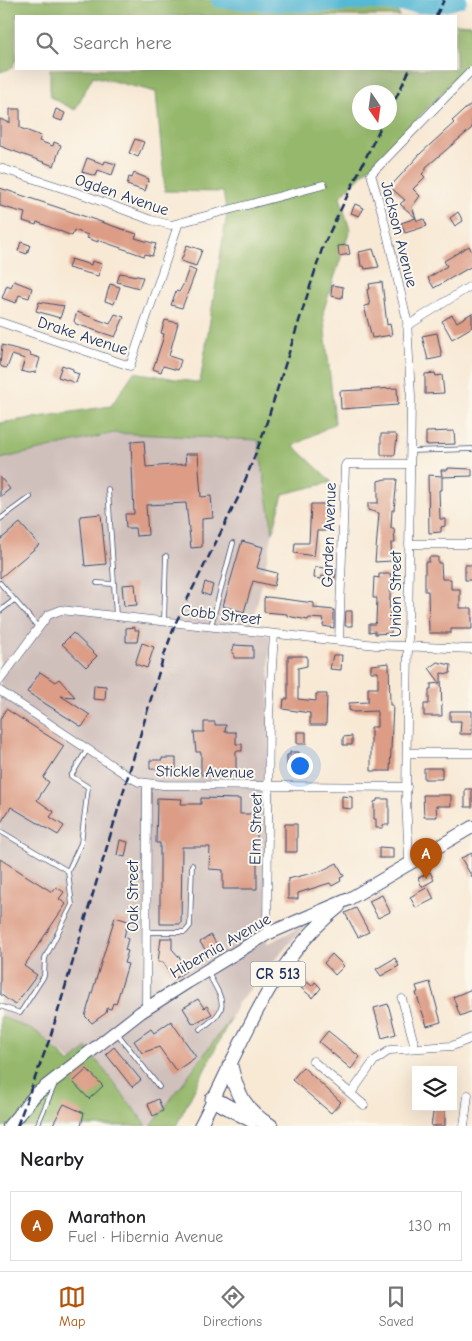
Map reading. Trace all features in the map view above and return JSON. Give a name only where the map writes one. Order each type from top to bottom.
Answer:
[{"type":"highway","points":[[230,1066],[243,1103],[249,1111],[268,1125]]},
{"type":"highway","points":[[213,1099],[254,1121],[268,1125]]},
{"type":"main road","name":"Hibernia Avenue","points":[[9,1126],[36,1094],[146,1009],[267,934],[349,899],[472,826]]},
{"type":"main road","name":"CR 513","points":[[200,1126],[269,989],[284,965],[316,927],[349,899]]},
{"type":"street","name":"Jackson Avenue","points":[[407,326],[383,216],[371,174],[472,70]]},
{"type":"street","name":"Ogden Avenue","points":[[0,168],[88,196],[151,220],[164,224],[178,225],[224,210],[323,185]]},
{"type":"street","name":"Drake Avenue","points":[[0,322],[130,366],[178,225]]},
{"type":"street","points":[[407,326],[472,285]]},
{"type":"street","name":"Union Street","points":[[407,326],[410,397],[407,787],[408,852],[411,862]]},
{"type":"street","name":"Garden Avenue","points":[[339,641],[345,466],[346,464],[360,463],[410,464]]},
{"type":"street","points":[[410,544],[472,544]]},
{"type":"street","name":"Cobb Street","points":[[0,680],[38,627],[54,611],[409,648],[472,649]]},
{"type":"street","name":"Elm Street","points":[[267,934],[270,696],[274,634]]},
{"type":"street","name":"Stickle Avenue","points":[[0,691],[128,776],[147,784],[407,787]]},
{"type":"street","points":[[408,753],[472,753]]},
{"type":"street","name":"Oak Street","points":[[146,1009],[147,784]]},
{"type":"street","points":[[402,1000],[415,1047]]},
{"type":"street","points":[[352,1092],[379,1058],[390,1050],[452,1046],[472,1038]]},
{"type":"street","points":[[313,1060],[352,1092],[364,1105]]},
{"type":"street","points":[[464,1126],[468,1095]]},
{"type":"lane","points":[[410,451],[472,449]]},
{"type":"lane","points":[[108,489],[116,616]]},
{"type":"lane","points":[[0,519],[30,497]]},
{"type":"lane","points":[[211,626],[233,543]]},
{"type":"lane","points":[[164,621],[166,556]]},
{"type":"lane","points":[[0,583],[38,627]]},
{"type":"lane","points":[[97,583],[114,584]]},
{"type":"lane","points":[[0,611],[14,600]]},
{"type":"lane","points":[[0,1006],[20,1013],[44,976],[45,958],[72,905],[68,871],[81,843],[88,786],[71,776],[88,750]]},
{"type":"lane","points":[[0,832],[68,871]]},
{"type":"lane","points":[[145,932],[185,932],[190,926],[192,865]]},
{"type":"lane","points":[[200,1029],[215,1019],[223,1006],[223,1000],[207,970]]},
{"type":"lane","points":[[116,1031],[159,1087]]},
{"type":"lane","points":[[37,1126],[58,1077]]},
{"type":"shaded area","points":[[114,433],[258,440],[273,532],[251,632],[270,636],[267,944],[306,924],[238,1003],[231,1018],[151,1126],[147,1126],[37,1032],[0,1016],[0,459]]},
{"type":"green space","points":[[0,0],[388,0],[399,15],[15,15],[15,61],[12,68],[0,72]]},
{"type":"green space","points":[[457,23],[472,24],[472,63],[340,197],[350,230],[323,312],[335,423],[294,446],[332,482],[283,494],[273,532],[258,440],[114,433],[0,459],[0,423],[111,406],[134,372],[200,383],[227,214],[223,192],[165,191],[156,92],[93,76],[75,110],[50,97],[50,70],[457,70]]},
{"type":"green space","points":[[0,1016],[37,1032],[70,1063],[87,1048],[147,1126],[0,1126]]},
{"type":"green space","points":[[231,1018],[176,1126],[151,1126]]},
{"type":"building","points":[[472,103],[472,128],[426,167],[422,174],[425,177],[413,189],[420,196],[412,207],[416,218],[400,204],[405,200],[390,187],[421,153],[454,123],[452,121]]},
{"type":"building","points":[[10,109],[20,109],[20,128],[41,136],[39,141],[53,146],[54,142],[61,145],[54,166],[0,146],[0,119],[10,123]]},
{"type":"building","points":[[56,109],[65,113],[62,121],[53,118]]},
{"type":"building","points":[[135,139],[144,142],[138,157],[129,153]]},
{"type":"building","points":[[87,158],[104,164],[105,161],[116,164],[112,175],[98,170],[96,176],[82,172]]},
{"type":"building","points":[[134,173],[149,179],[145,191],[127,185],[129,177],[132,178]]},
{"type":"building","points":[[0,188],[137,234],[135,238],[156,244],[152,256],[145,254],[144,256],[98,240],[98,242],[87,238],[88,235],[74,230],[72,236],[37,222],[36,225],[23,221],[25,213],[0,206]]},
{"type":"building","points":[[355,204],[364,208],[359,216],[351,213]]},
{"type":"building","points":[[458,212],[463,221],[455,226],[450,218]]},
{"type":"building","points":[[416,218],[417,221],[424,219],[427,226],[405,233],[401,223]]},
{"type":"building","points":[[21,242],[30,245],[27,254],[18,251]]},
{"type":"building","points":[[187,245],[202,250],[196,266],[181,261]]},
{"type":"building","points":[[348,245],[350,254],[339,256],[338,246]]},
{"type":"building","points":[[469,246],[472,252],[472,266],[434,288],[428,278],[447,266],[444,261]]},
{"type":"building","points":[[373,249],[379,267],[365,269],[364,266],[361,266],[359,252]]},
{"type":"building","points":[[71,259],[91,265],[92,261],[102,264],[98,276],[68,268]]},
{"type":"building","points":[[189,268],[196,271],[182,308],[171,305],[176,291],[179,292],[183,285]]},
{"type":"building","points":[[120,273],[143,277],[139,288],[117,282]]},
{"type":"building","points":[[14,281],[32,288],[29,298],[19,295],[16,303],[2,298],[7,285],[11,287]]},
{"type":"building","points":[[382,282],[387,325],[390,324],[392,335],[372,338],[364,306],[370,305],[367,290],[370,289],[369,284]]},
{"type":"building","points":[[110,284],[120,287],[114,304],[105,301]]},
{"type":"building","points":[[332,285],[343,287],[342,298],[331,296]]},
{"type":"building","points":[[39,302],[64,306],[60,318],[36,311]]},
{"type":"building","points":[[77,312],[110,324],[115,314],[124,317],[115,337],[76,324],[74,321]]},
{"type":"building","points":[[472,313],[472,327],[452,339],[442,321],[452,315],[457,322]]},
{"type":"building","points":[[165,320],[178,323],[169,356],[181,360],[178,370],[163,366],[161,372],[153,369],[163,339],[164,334],[161,333]]},
{"type":"building","points":[[437,333],[442,357],[428,360],[422,336]]},
{"type":"building","points":[[2,345],[31,353],[30,355],[40,358],[36,372],[21,371],[25,359],[12,355],[7,368],[2,367],[0,365]]},
{"type":"building","points":[[62,365],[73,369],[73,372],[79,374],[76,383],[58,377]]},
{"type":"building","points":[[435,373],[436,376],[442,375],[444,393],[425,394],[425,374]]},
{"type":"building","points":[[397,388],[398,405],[341,409],[340,391]]},
{"type":"building","points":[[454,431],[455,444],[426,445],[426,432]]},
{"type":"building","points":[[381,434],[395,434],[397,436],[395,455],[381,455]]},
{"type":"building","points":[[144,441],[146,467],[186,464],[185,454],[198,454],[201,497],[211,496],[213,518],[202,519],[202,547],[191,548],[186,503],[146,505],[148,535],[136,536],[135,528],[126,528],[125,514],[134,514],[131,442]]},
{"type":"building","points":[[448,468],[472,469],[472,476],[442,477],[442,490],[439,490],[440,519],[445,519],[445,526],[441,527],[441,532],[429,533],[428,475],[442,476],[441,470],[448,470]]},
{"type":"building","points":[[0,477],[10,489],[0,497]]},
{"type":"building","points":[[397,479],[391,528],[394,528],[395,543],[391,543],[392,561],[375,562],[379,513],[368,510],[368,503],[378,503],[378,481]]},
{"type":"building","points":[[311,504],[328,504],[328,526],[325,526],[325,531],[317,531],[314,556],[294,553],[295,543],[309,543]]},
{"type":"building","points":[[101,514],[106,564],[85,566],[80,516]]},
{"type":"building","points":[[20,523],[39,545],[0,578],[0,540]]},
{"type":"building","points":[[242,541],[263,547],[257,568],[277,573],[274,586],[253,581],[244,612],[223,606]]},
{"type":"building","points":[[429,557],[438,557],[438,563],[441,563],[442,579],[451,579],[451,589],[460,589],[460,608],[472,608],[472,629],[451,629],[451,633],[429,633],[428,591],[425,591],[425,562],[429,562]]},
{"type":"building","points":[[465,565],[472,565],[472,580],[465,580]]},
{"type":"building","points":[[315,567],[336,569],[335,578],[321,576],[321,579],[314,578]]},
{"type":"building","points":[[379,574],[391,574],[389,621],[392,621],[391,633],[375,634],[375,631],[369,632],[369,624],[375,624],[376,621],[377,598],[373,598],[374,577],[379,578]]},
{"type":"building","points":[[205,582],[213,585],[210,596],[202,593]]},
{"type":"building","points":[[135,584],[137,605],[124,606],[122,585]]},
{"type":"building","points":[[264,598],[314,603],[314,608],[334,610],[334,628],[323,626],[324,619],[309,618],[308,620],[287,616],[287,614],[264,612]]},
{"type":"building","points":[[346,611],[352,611],[352,626],[345,626]]},
{"type":"building","points":[[135,627],[135,630],[139,630],[137,642],[126,642],[126,628]]},
{"type":"building","points":[[73,633],[97,656],[86,667],[62,644]]},
{"type":"building","points":[[142,643],[154,647],[147,668],[135,664]]},
{"type":"building","points":[[234,645],[253,646],[253,658],[234,658],[234,653],[232,653]]},
{"type":"building","points":[[333,655],[342,655],[341,670],[330,669]]},
{"type":"building","points":[[288,656],[307,656],[307,666],[298,668],[298,699],[316,701],[316,694],[327,694],[326,725],[310,725],[310,713],[283,709],[284,699],[288,699]]},
{"type":"building","points":[[437,662],[451,665],[450,674],[441,673],[442,716],[424,716],[424,704],[429,704],[431,684],[440,683],[429,668]]},
{"type":"building","points":[[389,663],[390,705],[393,705],[390,771],[371,771],[371,727],[377,727],[377,711],[354,712],[349,710],[349,703],[368,702],[368,688],[378,688],[378,672],[371,672],[371,665]]},
{"type":"building","points":[[40,672],[55,682],[59,679],[75,697],[61,696],[90,715],[82,727],[27,692]]},
{"type":"building","points":[[94,685],[106,686],[105,700],[93,699]]},
{"type":"building","points":[[6,709],[64,746],[43,778],[49,782],[37,800],[54,812],[50,817],[64,826],[58,835],[11,807],[0,824],[0,719]]},
{"type":"building","points":[[450,711],[472,711],[472,734],[460,734],[461,721],[450,721]]},
{"type":"building","points":[[204,722],[226,725],[225,732],[236,732],[236,744],[242,744],[242,751],[236,751],[236,775],[201,775],[201,752],[196,752],[194,732],[204,732]]},
{"type":"building","points":[[297,732],[306,732],[306,744],[297,744]]},
{"type":"building","points":[[352,736],[352,745],[343,745],[343,737]]},
{"type":"building","points":[[290,752],[299,752],[298,770],[290,770],[287,767],[287,755],[290,755]]},
{"type":"building","points":[[162,758],[176,758],[176,775],[162,775],[162,769],[150,769],[150,760],[162,760]]},
{"type":"building","points":[[424,768],[442,768],[442,779],[424,779]]},
{"type":"building","points":[[465,789],[472,789],[472,807],[465,807]]},
{"type":"building","points":[[423,795],[451,795],[451,806],[436,806],[437,817],[424,817]]},
{"type":"building","points":[[342,796],[352,797],[352,809],[342,808]]},
{"type":"building","points":[[157,798],[182,799],[181,804],[201,804],[201,798],[240,799],[240,814],[257,814],[257,889],[223,889],[223,870],[209,869],[210,847],[182,847],[181,924],[160,924],[160,843],[156,843]]},
{"type":"building","points":[[377,799],[389,799],[389,825],[383,825],[383,828],[376,828],[376,819],[374,819],[374,802]]},
{"type":"building","points":[[285,824],[297,824],[297,852],[285,852]]},
{"type":"building","points":[[120,840],[128,842],[125,857],[117,855]]},
{"type":"building","points":[[379,847],[393,848],[393,858],[379,858]]},
{"type":"building","points":[[472,853],[472,877],[461,858]]},
{"type":"building","points":[[0,859],[52,892],[56,887],[64,892],[59,899],[66,904],[24,966],[37,975],[15,1005],[0,994]]},
{"type":"building","points":[[337,863],[344,876],[340,878],[341,881],[332,886],[330,883],[298,893],[298,899],[288,899],[288,879],[321,871]]},
{"type":"building","points":[[430,872],[434,880],[422,887],[418,878]]},
{"type":"building","points":[[428,887],[434,899],[416,908],[410,897]]},
{"type":"building","points":[[382,895],[390,912],[378,918],[369,901]]},
{"type":"building","points":[[356,908],[369,932],[358,937],[345,913]]},
{"type":"building","points":[[115,917],[128,921],[124,937],[128,939],[125,950],[128,951],[124,963],[128,964],[116,1004],[113,1003],[111,1009],[107,1008],[106,1013],[92,1023],[85,1016]]},
{"type":"building","points":[[211,935],[219,948],[208,954],[200,942]]},
{"type":"building","points":[[161,938],[172,938],[172,949],[180,958],[186,971],[174,979],[163,962],[158,962]]},
{"type":"building","points":[[332,954],[344,966],[335,975],[324,963]]},
{"type":"building","points":[[395,958],[399,966],[381,976],[376,969]]},
{"type":"building","points":[[307,982],[312,986],[315,982],[321,988],[313,998],[301,988]]},
{"type":"building","points":[[430,982],[441,1022],[427,1026],[416,993],[418,992],[416,986]]},
{"type":"building","points":[[472,989],[472,1011],[460,1016],[453,997]]},
{"type":"building","points":[[198,999],[204,1008],[207,1006],[212,1014],[193,1024],[183,1008]]},
{"type":"building","points":[[388,1004],[396,1034],[382,1038],[374,1008]]},
{"type":"building","points":[[171,1021],[196,1057],[176,1071],[159,1047],[142,1053],[134,1041],[151,1029],[154,1033]]},
{"type":"building","points":[[328,1031],[360,1057],[351,1069],[319,1042]]},
{"type":"building","points":[[114,1047],[141,1080],[132,1087],[106,1054]]},
{"type":"building","points":[[303,1067],[341,1102],[331,1113],[292,1080]]},
{"type":"building","points":[[87,1069],[103,1086],[89,1099],[73,1082]]},
{"type":"building","points":[[158,1099],[163,1111],[153,1116],[148,1104]]},
{"type":"building","points":[[64,1104],[84,1113],[81,1126],[52,1126]]},
{"type":"building","points":[[433,1111],[445,1111],[445,1126],[431,1126]]},
{"type":"waterway","points":[[219,0],[290,4],[368,2],[414,5],[437,5],[459,0]]},
{"type":"railway","points":[[436,15],[444,0]]},
{"type":"railway","points":[[397,96],[410,70]]},
{"type":"railway","points":[[17,1126],[50,1038],[164,655],[176,622],[239,496],[262,437],[323,246],[379,130]]},
{"type":"place","name":"Marathon","points":[[426,879]]}]
